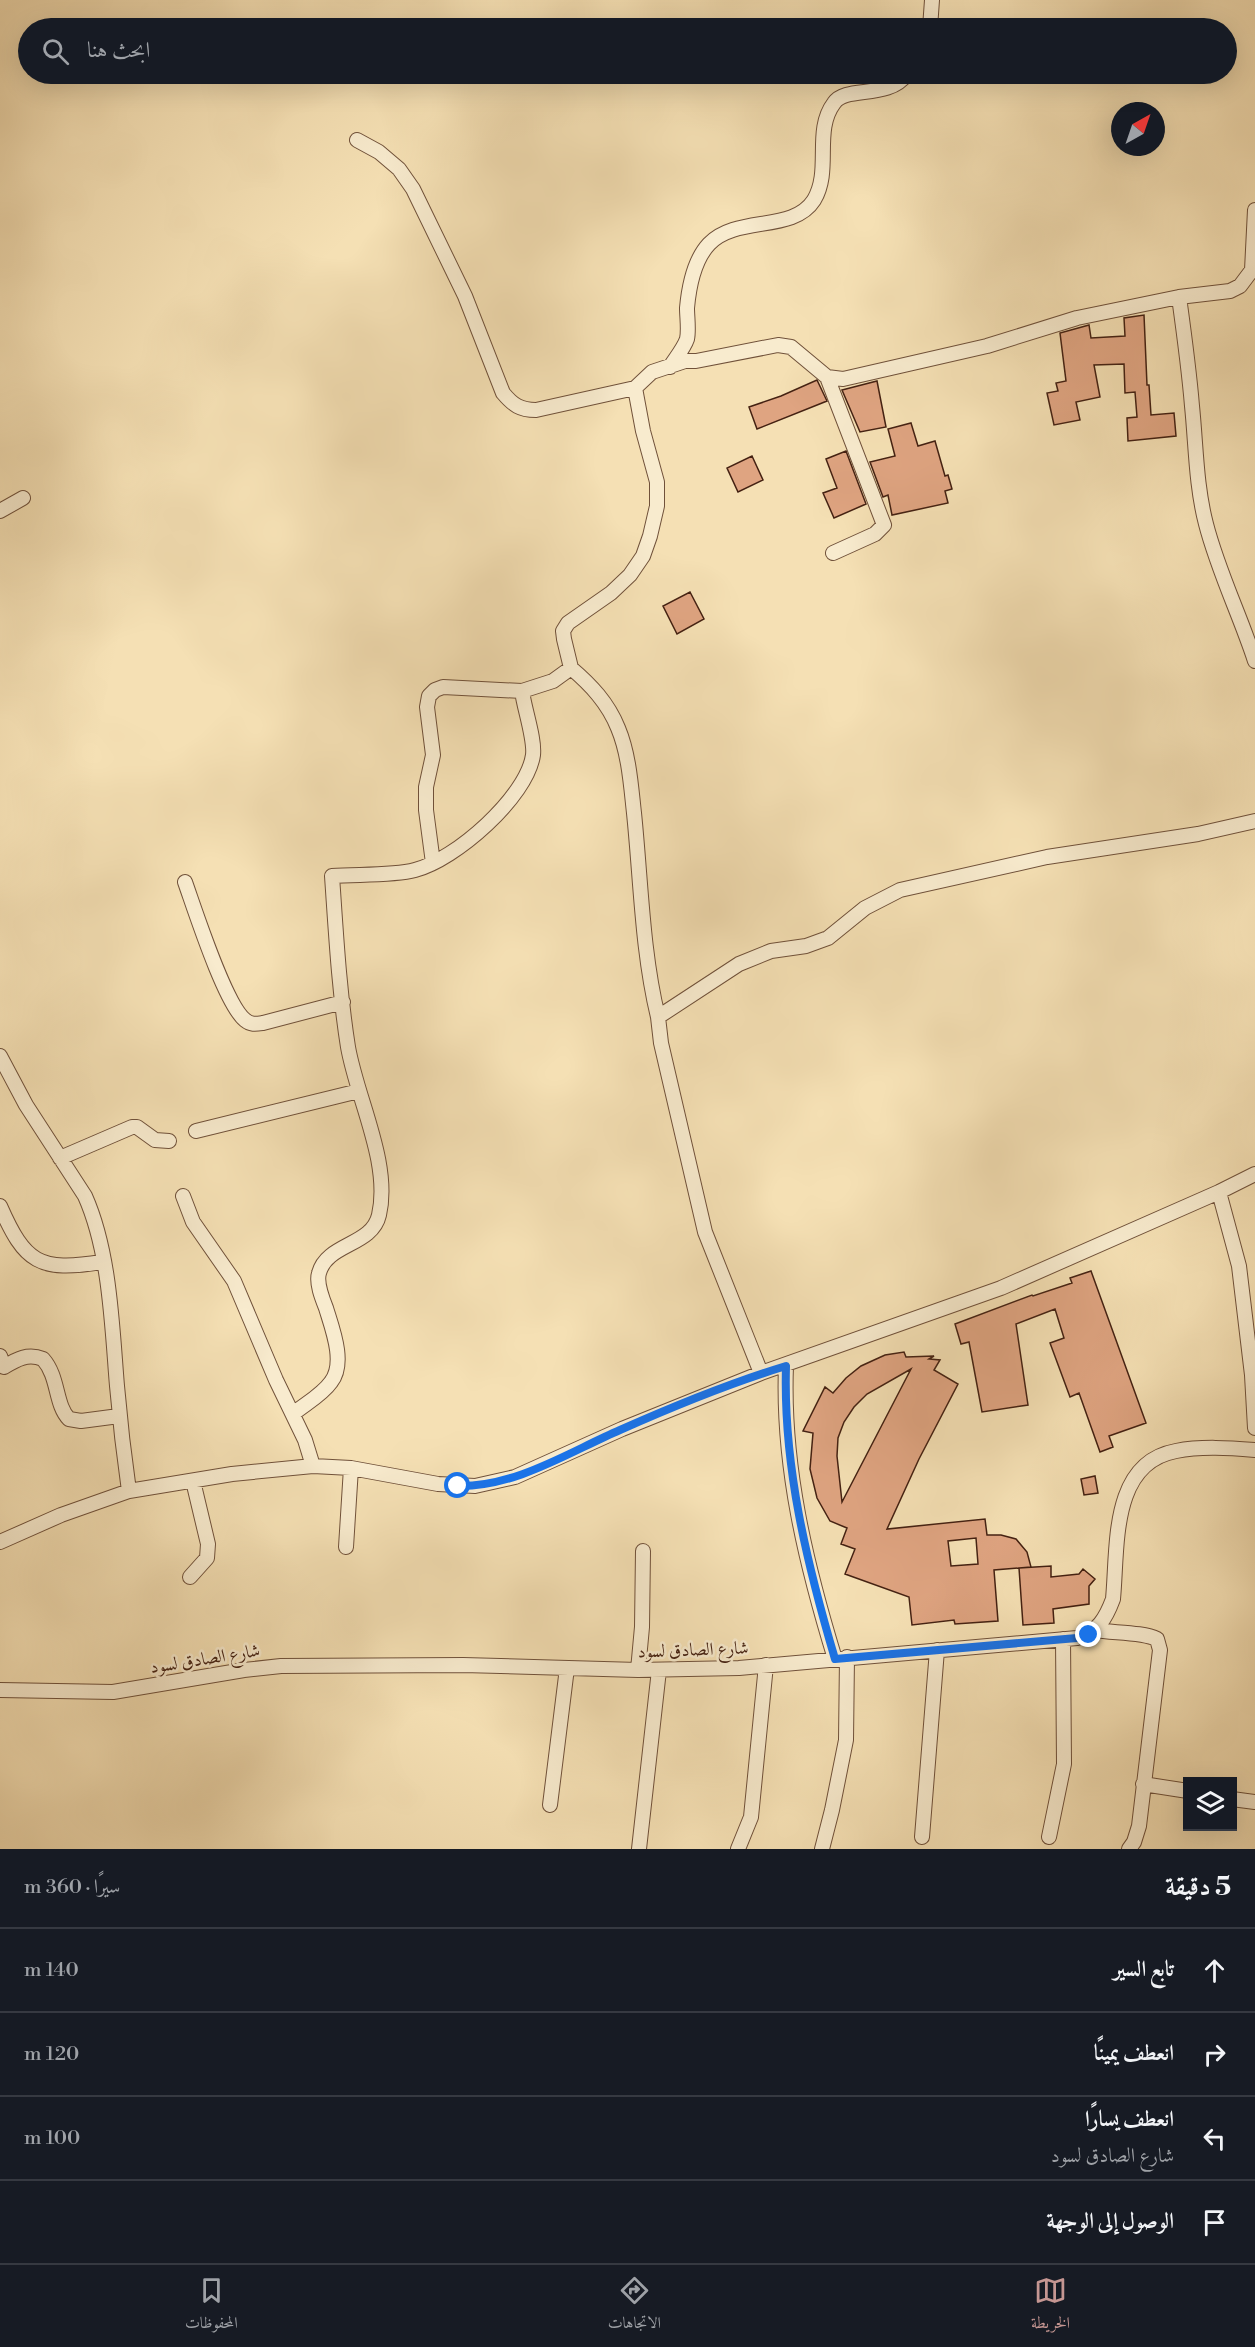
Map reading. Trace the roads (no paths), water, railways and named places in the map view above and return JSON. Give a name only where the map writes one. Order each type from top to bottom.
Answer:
[{"type":"street","points":[[931,18],[932,0]]},
{"type":"street","points":[[670,367],[687,340],[687,305],[697,260],[709,244],[724,232],[802,214],[814,201],[821,185],[824,132],[829,111],[835,100],[896,84]]},
{"type":"street","points":[[357,140],[379,152],[399,169],[414,189],[465,296],[503,393],[513,405],[524,410],[536,410],[635,388],[652,372],[685,361],[696,361],[778,345],[791,346],[827,377],[884,525],[875,534],[832,553]]},
{"type":"street","points":[[827,377],[843,380],[987,346],[1077,318],[1179,297],[1230,291],[1240,286],[1252,270],[1255,210]]},
{"type":"street","points":[[1179,297],[1205,522],[1218,567],[1241,620],[1255,662]]},
{"type":"street","points":[[635,388],[643,431],[657,482],[657,506],[650,536],[643,556],[630,574],[611,593],[568,622],[563,631],[564,639],[571,668],[597,692],[619,729],[633,802],[650,980],[661,1043],[705,1232],[761,1373]]},
{"type":"street","points":[[0,511],[23,498]]},
{"type":"street","points":[[433,863],[426,810],[426,787],[433,755],[427,707],[429,696],[435,690],[443,687],[522,691],[553,681],[571,668]]},
{"type":"street","points":[[293,1414],[332,1381],[338,1365],[335,1341],[321,1294],[319,1274],[325,1260],[366,1236],[379,1217],[381,1189],[377,1155],[349,1049],[336,961],[332,876],[415,870],[433,863],[455,850],[503,808],[524,779],[533,752],[522,691]]},
{"type":"street","points":[[658,1017],[739,964],[771,951],[806,946],[828,938],[865,908],[900,890],[1047,857],[1198,834],[1255,821]]},
{"type":"street","points":[[184,882],[228,996],[243,1019],[251,1024],[263,1023],[343,1002]]},
{"type":"street","points":[[0,1056],[5,1077],[85,1196],[92,1211],[112,1314],[119,1416],[129,1491]]},
{"type":"street","points":[[196,1131],[359,1091]]},
{"type":"street","points":[[60,1158],[132,1127],[137,1127],[155,1140],[169,1142]]},
{"type":"street","points":[[0,1542],[61,1515],[129,1491],[313,1466],[351,1468],[448,1485],[475,1486],[496,1483],[761,1373],[1001,1288],[1255,1174]]},
{"type":"street","points":[[1219,1192],[1241,1276],[1252,1375],[1255,1428]]},
{"type":"street","points":[[183,1196],[193,1222],[234,1281],[276,1380],[305,1440],[313,1466]]},
{"type":"street","points":[[0,1206],[18,1243],[40,1262],[54,1266],[74,1267],[102,1262]]},
{"type":"street","points":[[1,1364],[28,1356],[43,1359],[51,1370],[65,1414],[69,1419],[81,1421],[119,1416]]},
{"type":"street","points":[[786,1366],[787,1439],[798,1513],[816,1596],[841,1658],[846,1740],[822,1849]]},
{"type":"street","points":[[1129,1849],[1139,1826],[1160,1650],[1157,1639],[1149,1635],[1117,1634],[1095,1630],[1106,1615],[1113,1599],[1121,1515],[1125,1498],[1134,1477],[1144,1465],[1177,1451],[1255,1450]]},
{"type":"street","points":[[346,1547],[351,1468]]},
{"type":"street","points":[[190,1577],[207,1558],[208,1544],[193,1481]]},
{"type":"street","points":[[638,1670],[642,1627],[643,1551]]},
{"type":"street","name":"شارع الصادق لسود","points":[[0,1690],[113,1692],[281,1666],[463,1665],[659,1670],[766,1665],[1063,1639],[1089,1635],[1095,1630]]},
{"type":"street","points":[[1049,1837],[1064,1764],[1063,1639]]},
{"type":"street","points":[[922,1838],[937,1650]]},
{"type":"street","points":[[738,1849],[751,1817],[766,1665]]},
{"type":"street","points":[[550,1805],[567,1668]]},
{"type":"street","points":[[639,1849],[659,1670]]},
{"type":"street","points":[[1143,1785],[1183,1790]]},
{"type":"street","points":[[1237,1800],[1255,1802]]}]
